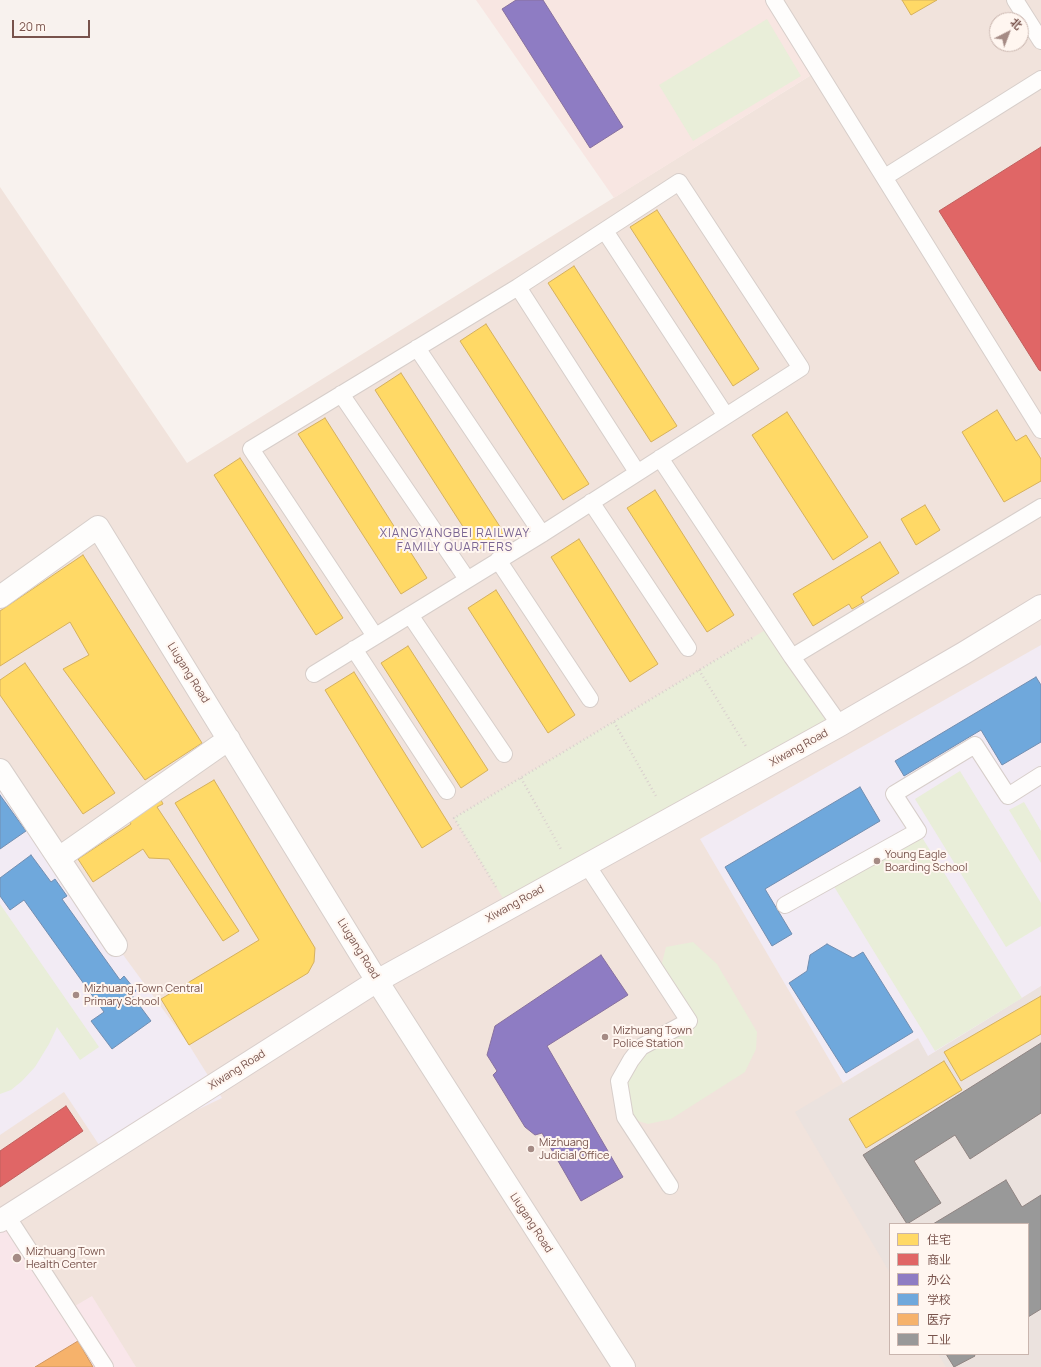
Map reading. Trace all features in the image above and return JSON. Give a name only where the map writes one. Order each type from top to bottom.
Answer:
[{"type":"street","name":"Liugang Road","points":[[0,597],[98,527],[377,981],[624,1367]]},
{"type":"street","name":"Xiwang Road","points":[[3,1218],[377,981],[840,725],[964,653],[1041,606]]},
{"type":"street","points":[[59,858],[228,739]]},
{"type":"street","points":[[0,770],[116,944]]},
{"type":"lane","points":[[774,0],[1041,430]]},
{"type":"lane","points":[[1015,0],[1041,41]]},
{"type":"lane","points":[[885,177],[1041,79]]},
{"type":"lane","points":[[314,674],[542,534],[801,368],[679,182],[518,286],[251,449],[375,636]]},
{"type":"lane","points":[[605,231],[726,416]]},
{"type":"lane","points":[[518,286],[637,472]]},
{"type":"lane","points":[[417,348],[542,534]]},
{"type":"lane","points":[[341,394],[467,579]]},
{"type":"lane","points":[[660,458],[792,657],[840,725]]},
{"type":"lane","points":[[591,502],[688,648]]},
{"type":"lane","points":[[792,657],[1041,507]]},
{"type":"lane","points":[[498,560],[590,699]]},
{"type":"lane","points":[[410,615],[504,754]]},
{"type":"lane","points":[[354,649],[447,791]]},
{"type":"lane","points":[[785,905],[918,831],[894,794],[975,745],[1008,796],[1041,775]]},
{"type":"lane","points":[[580,869],[689,1021],[641,1048],[631,1060],[619,1081],[625,1117],[670,1186]]},
{"type":"lane","points":[[3,1218],[105,1367]]},
{"type":"path","points":[[509,908],[454,818],[772,626]]},
{"type":"path","points":[[699,670],[760,769]]},
{"type":"path","points":[[614,722],[670,819]]},
{"type":"path","points":[[521,778],[580,869]]},
{"type":"shaded area","points":[[476,0],[772,0],[816,72],[614,198]]},
{"type":"shaded area","points":[[772,0],[1041,0],[1041,1367],[0,1367],[0,187],[187,463],[816,72]]},
{"type":"shaded area","name":"Young Eagle Boarding School","points":[[1041,645],[1041,986],[928,1056],[918,1038],[843,1083],[700,839]]},
{"type":"shaded area","name":"Mizhuang Town Central Primary School","points":[[0,770],[116,945],[189,1045],[222,1098],[105,1154],[64,1092],[0,1135]]},
{"type":"shaded area","points":[[1041,986],[1041,1367],[946,1367],[939,1355],[1029,1355],[1029,1223],[889,1223],[889,1271],[795,1112],[919,1038],[928,1056]]},
{"type":"shaded area","name":"Mizhuang Town Health Center","points":[[0,1221],[68,1310],[92,1296],[136,1367],[0,1367]]},
{"type":"green space","points":[[767,19],[801,76],[693,141],[659,85]]},
{"type":"green space","points":[[772,626],[840,725],[509,908],[454,818]]},
{"type":"green space","points":[[960,771],[1041,903],[1041,926],[1006,947],[915,799]]},
{"type":"green space","points":[[1024,802],[1041,831],[1041,863],[1009,810]]},
{"type":"green space","points":[[918,831],[1022,998],[935,1051],[830,880]]},
{"type":"green space","points":[[0,904],[99,1047],[80,1060],[57,1027],[35,1067],[11,1090],[0,1094]]},
{"type":"green space","points":[[693,942],[717,964],[757,1032],[756,1049],[745,1072],[671,1119],[648,1124],[625,1117],[619,1081],[631,1060],[689,1021],[659,975],[666,947]]},
{"type":"building: 住宅","points":[[902,0],[937,0],[911,15]]},
{"type":"building: 住宅","points":[[657,210],[759,369],[733,386],[630,227]]},
{"type":"building: 住宅","points":[[574,266],[677,426],[651,442],[548,283]]},
{"type":"building: 住宅","points":[[486,324],[589,484],[563,500],[460,341]]},
{"type":"building: 住宅","points":[[401,373],[504,533],[478,550],[375,390]]},
{"type":"building: 住宅","points":[[997,410],[1016,441],[1026,435],[1041,459],[1041,481],[1004,502],[962,432]]},
{"type":"building: 住宅","points":[[787,412],[868,537],[833,560],[752,435]]},
{"type":"building: 住宅","points":[[325,418],[427,578],[401,594],[298,434]]},
{"type":"building: 住宅","points":[[240,458],[343,618],[316,635],[214,475]]},
{"type":"building: 住宅","points":[[655,490],[734,615],[707,632],[627,508]]},
{"type":"building: 住宅","points":[[925,505],[940,530],[916,545],[901,519]]},
{"type":"building: 住宅","points":[[579,539],[658,664],[630,682],[551,557]]},
{"type":"building: 住宅","points":[[880,542],[899,573],[861,597],[864,602],[852,609],[849,604],[813,626],[793,594]]},
{"type":"building: 住宅","points":[[83,555],[202,743],[145,780],[63,669],[89,655],[70,622],[0,666],[0,611]]},
{"type":"building: 住宅","points":[[496,590],[575,715],[548,733],[468,608]]},
{"type":"building: 住宅","points":[[408,646],[488,770],[461,788],[381,663]]},
{"type":"building: 住宅","points":[[25,663],[115,793],[83,814],[0,695],[0,680]]},
{"type":"building: 住宅","points":[[354,672],[452,829],[422,848],[325,690]]},
{"type":"building: 住宅","points":[[214,780],[315,948],[314,962],[308,973],[189,1045],[161,999],[259,940],[175,803]]},
{"type":"building: 住宅","points":[[159,796],[163,804],[157,807],[239,931],[223,941],[169,859],[149,858],[143,849],[93,882],[78,859],[131,824],[127,817]]},
{"type":"building: 住宅","points":[[1041,996],[1041,1034],[961,1081],[944,1052]]},
{"type":"building: 住宅","points":[[944,1061],[962,1090],[866,1148],[849,1119]]},
{"type":"building: 商业","points":[[1041,147],[1041,371],[939,211]]},
{"type":"building: 商业","points":[[66,1106],[83,1131],[0,1187],[0,1151]]},
{"type":"building: 办公","points":[[516,0],[543,0],[623,127],[590,148],[502,9]]},
{"type":"building: 办公","points":[[601,955],[628,995],[547,1046],[623,1177],[581,1201],[542,1133],[535,1135],[525,1127],[493,1075],[497,1071],[487,1055],[495,1026]]},
{"type":"building: 学校","points":[[1036,677],[1041,685],[1041,742],[1002,765],[981,730],[904,776],[895,761]]},
{"type":"building: 学校","points":[[860,787],[880,821],[765,889],[792,934],[772,946],[725,867]]},
{"type":"building: 学校","points":[[0,795],[26,831],[0,849]]},
{"type":"building: 学校","points":[[31,855],[51,882],[55,879],[67,896],[62,899],[120,980],[124,976],[136,991],[131,994],[151,1021],[112,1049],[91,1021],[104,1012],[24,900],[10,910],[0,896],[0,878]]},
{"type":"building: 学校","points":[[827,944],[853,958],[863,952],[913,1032],[846,1073],[789,983],[807,971],[810,955]]},
{"type":"building: 医疗","points":[[78,1341],[93,1367],[35,1367]]},
{"type":"building: 工业","points":[[1041,1043],[1041,1113],[970,1159],[955,1135],[914,1161],[941,1203],[906,1223],[863,1155]]},
{"type":"building: 工业","points":[[1006,1180],[1022,1207],[1041,1195],[1041,1309],[1029,1316],[1029,1223],[935,1223]]},
{"type":"building: 工业","points":[[947,1355],[974,1355],[975,1356],[954,1367]]},
{"type":"place","name":"Young Eagle Boarding School","points":[[877,861]]},
{"type":"place","name":"Mizhuang Town Central Primary School","points":[[76,995]]},
{"type":"place","name":"Mizhuang Town Police Station","points":[[605,1037]]},
{"type":"place","name":"Mizhuang Judicial Office","points":[[531,1149]]},
{"type":"place","name":"Mizhuang Town Health Center","points":[[17,1258]]},
{"type":"district","name":"XIANGYANGBEI RAILWAY FAMILY QUARTERS","points":[[455,541]]}]
